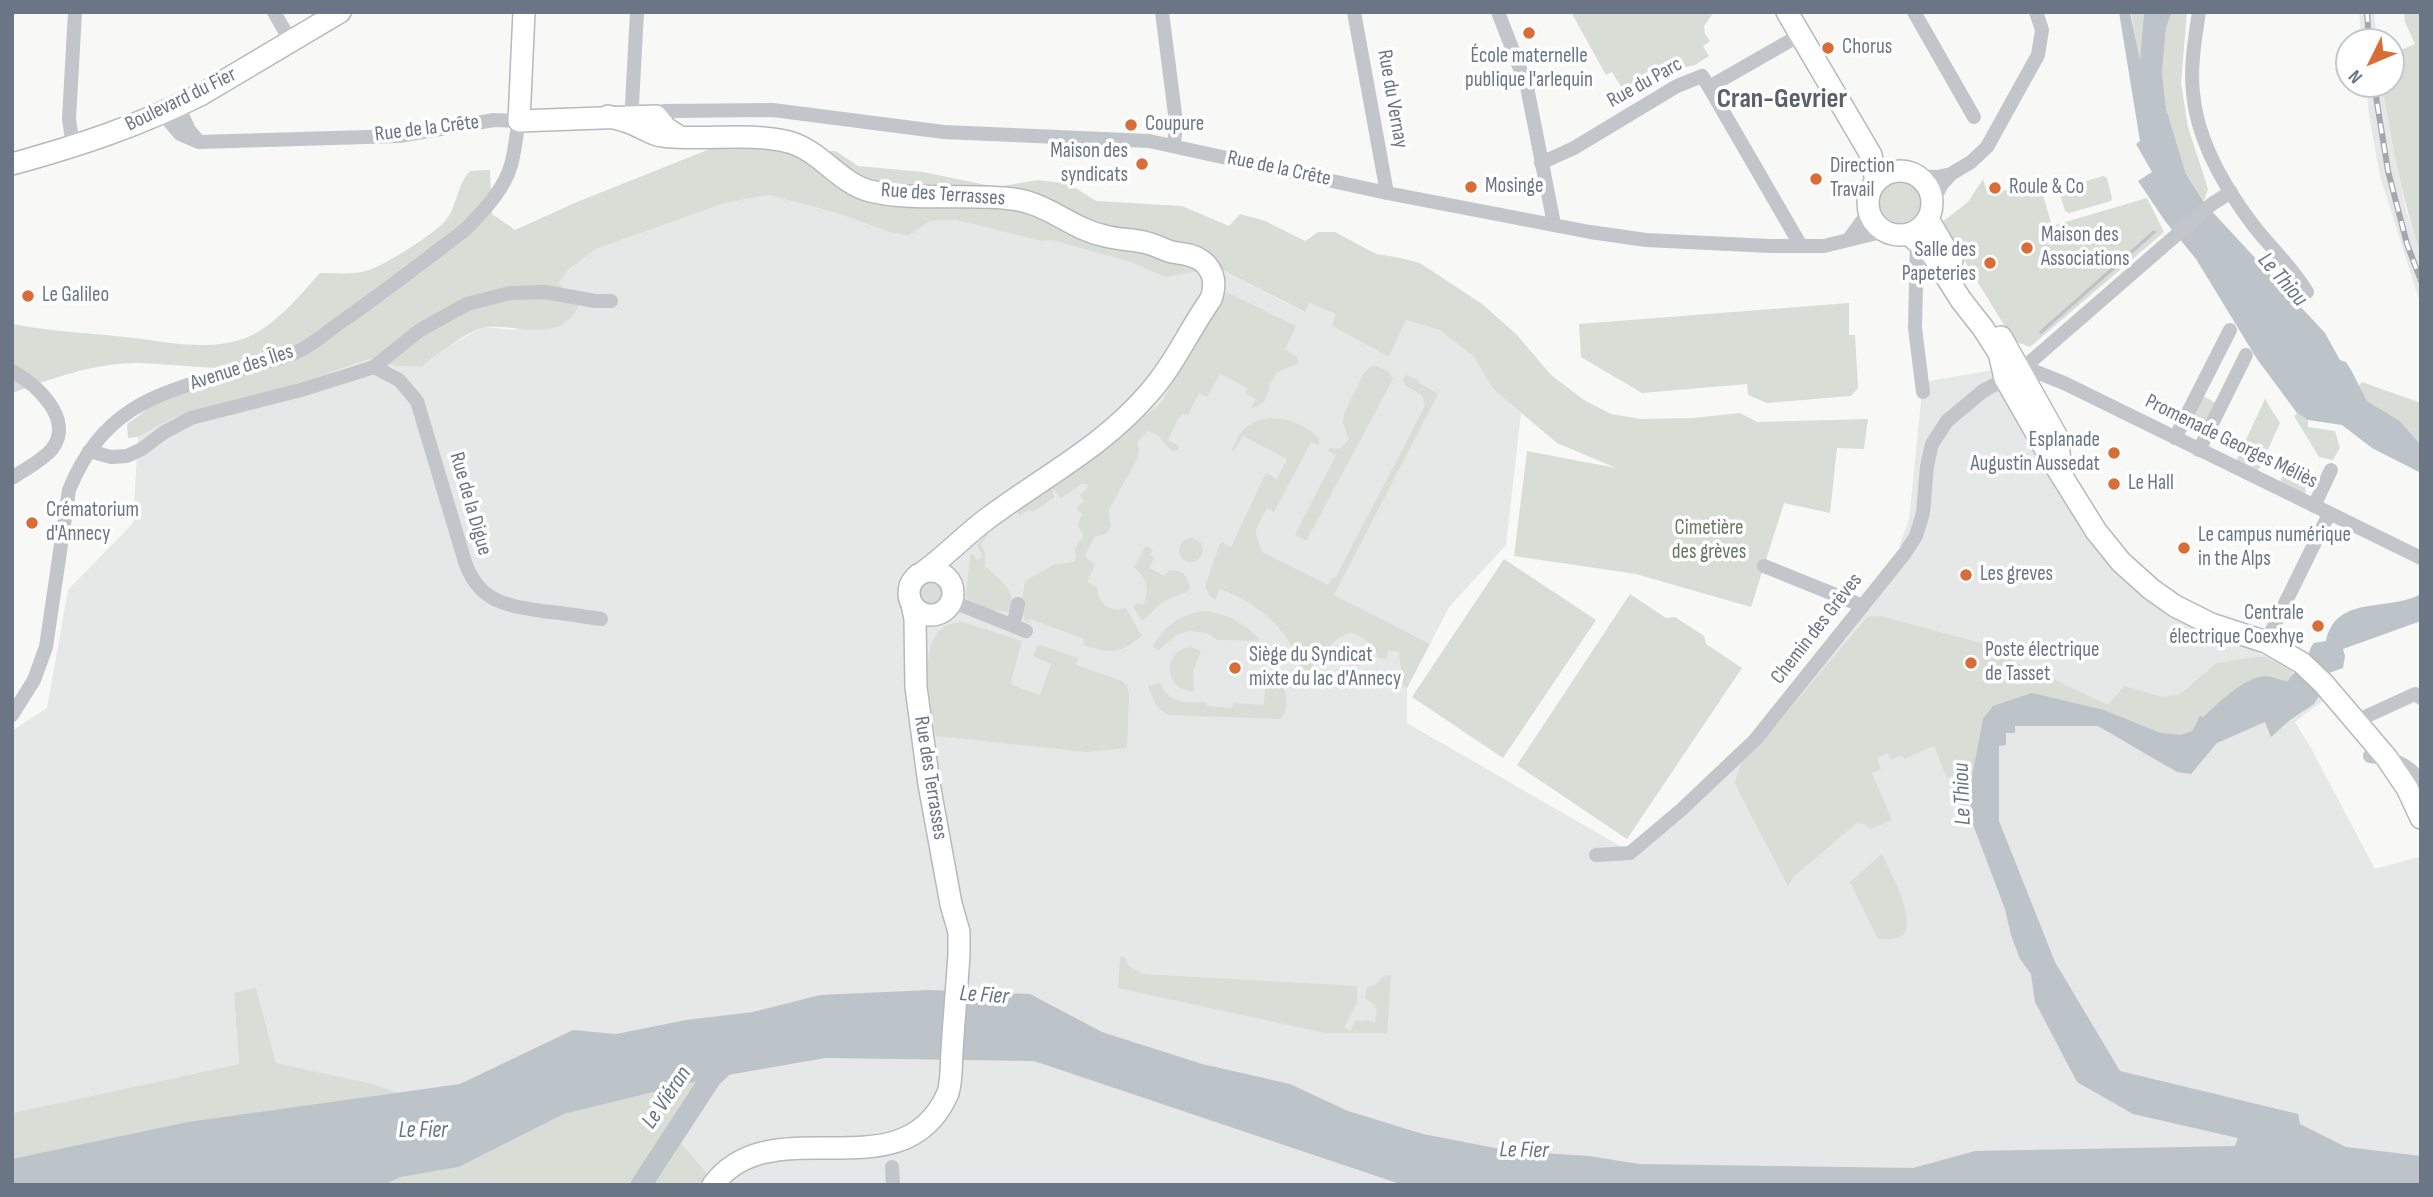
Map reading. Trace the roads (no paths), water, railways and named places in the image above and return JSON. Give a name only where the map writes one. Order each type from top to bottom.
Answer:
[{"type":"street","points":[[73,147],[69,119],[75,12]]},
{"type":"street","points":[[274,12],[291,42]]},
{"type":"street","name":"Boulevard du Fier","points":[[12,164],[73,147],[170,109],[340,12]]},
{"type":"street","name":"Avenue des Îles","points":[[12,715],[25,697],[41,664],[55,591],[66,500],[74,478],[89,451],[111,424],[136,406],[174,390],[299,351],[359,310],[466,229],[497,194],[511,166],[519,121],[524,12]]},
{"type":"street","points":[[637,12],[642,121]]},
{"type":"street","points":[[1162,12],[1175,122],[1174,146]]},
{"type":"street","name":"Rue du Vernay","points":[[1354,12],[1387,193]]},
{"type":"street","points":[[1498,12],[1527,87],[1553,224]]},
{"type":"street","points":[[1787,12],[1871,155],[1876,183]]},
{"type":"street","points":[[1798,12],[1876,150],[1929,190],[1930,211],[1936,236],[2013,374]]},
{"type":"street","points":[[1914,12],[1974,117]]},
{"type":"street","points":[[1923,392],[1915,328],[1913,237],[1930,211],[1942,184],[1987,147],[2038,55],[2042,30],[2036,12]]},
{"type":"street","points":[[2199,12],[2194,47],[2193,92],[2203,136],[2231,192],[2252,223],[2291,267],[2307,292]]},
{"type":"street","name":"Rue du Parc","points":[[1541,163],[1574,148],[1677,86],[1702,76],[1709,87],[1800,35]]},
{"type":"street","points":[[1709,87],[1801,246]]},
{"type":"street","name":"Rue de la Crête","points":[[170,109],[180,134],[199,142],[399,136],[494,120],[608,116]]},
{"type":"street","name":"Rue de la Crête","points":[[642,121],[680,119],[705,111],[773,110],[944,132],[1115,138],[1174,146],[1524,220],[1646,240],[1731,245],[1824,246],[1885,231]]},
{"type":"street","name":"Rue des Terrasses","points":[[608,116],[642,121],[659,136],[749,137],[792,143],[811,152],[850,182],[867,190],[890,195],[1010,199],[1034,203],[1091,232],[1146,242],[1171,252],[1192,255],[1203,262],[1214,279],[1211,299],[1162,377],[1134,410],[1099,441],[987,519],[947,555],[922,573]]},
{"type":"street","points":[[1849,239],[1863,220],[1871,191],[1887,174],[1937,177],[1951,174]]},
{"type":"street","name":"Chemin des Grèves","points":[[1596,855],[1630,853],[1681,810],[1766,728],[1916,536],[1924,507],[1928,458],[1936,436],[1956,412],[1983,391],[2013,374],[2212,204],[2231,192]]},
{"type":"street","points":[[1869,206],[1874,221],[1885,231],[1913,237],[1932,254],[2057,437],[2062,474],[2107,546],[2132,574],[2175,606],[2211,624],[2266,642],[2302,663],[2356,721],[2378,757],[2404,764],[2421,782]]},
{"type":"street","points":[[89,451],[111,457],[127,456],[191,418],[374,368],[420,330],[467,303],[510,293],[545,292],[595,301],[611,301]]},
{"type":"street","points":[[2175,438],[2230,330]]},
{"type":"street","points":[[2199,450],[2246,355]]},
{"type":"street","name":"Rue de la Digue","points":[[374,368],[398,380],[417,401],[465,562],[477,586],[490,597],[508,606],[601,619]]},
{"type":"street","name":"Promenade Georges Méliès","points":[[2013,374],[2034,370],[2064,383],[2421,558]]},
{"type":"street","points":[[12,371],[42,394],[55,414],[59,427],[57,440],[50,452],[12,478]]},
{"type":"street","points":[[2314,506],[2331,470]]},
{"type":"street","points":[[2266,642],[2329,514]]},
{"type":"street","name":"Rue des Terrasses","points":[[916,652],[947,599],[956,560],[967,537]]},
{"type":"street","points":[[1764,566],[1863,606]]},
{"type":"street","points":[[922,573],[939,573],[947,599],[924,614],[912,604],[909,597],[910,585],[922,573]]},
{"type":"street","points":[[947,599],[1019,628],[1018,604]]},
{"type":"street","name":"Rue des Terrasses","points":[[886,1174],[923,1145],[935,1125],[945,1068],[954,955],[951,904],[929,784],[916,687],[912,604]]},
{"type":"street","points":[[2356,721],[2419,694]]},
{"type":"street","points":[[2335,699],[2348,724],[2407,788],[2418,814]]},
{"type":"street","points":[[713,1185],[739,1164],[756,1160],[772,1158],[831,1167]]},
{"type":"water","points":[[2119,12],[2130,12],[2140,60],[2144,12],[2172,12],[2166,28],[2162,73],[2166,108],[2186,174],[2206,205],[2325,333],[2340,360],[2346,362],[2351,370],[2367,401],[2400,421],[2421,445],[2421,473],[2372,448],[2342,425],[2308,420],[2297,413],[2257,359],[2196,259],[2165,221],[2138,181],[2152,172],[2136,144],[2140,141]]},
{"type":"water","name":"Le Fier","points":[[2421,594],[2421,621],[2343,649],[2343,668],[2326,674],[2314,704],[2271,737],[2265,722],[2217,743],[2191,774],[2177,772],[2098,726],[2015,726],[2015,733],[2006,733],[2006,745],[1999,746],[1999,821],[2055,962],[2120,1071],[2298,1114],[2300,1124],[2346,1147],[2421,1156],[2421,1185],[1403,1185],[1034,1061],[825,1058],[711,1078],[564,1114],[459,1167],[401,1177],[383,1185],[12,1185],[12,1159],[188,1122],[460,1084],[573,1030],[616,1034],[686,1020],[753,1012],[820,995],[929,990],[1030,994],[1102,1032],[1202,1064],[1290,1084],[1348,1111],[1423,1134],[1510,1151],[1589,1156],[1639,1164],[1913,1168],[1975,1151],[2235,1146],[2238,1138],[2133,1114],[2077,1082],[2035,1002],[2031,974],[2020,959],[2005,909],[1972,822],[1970,786],[1983,719],[1993,706],[2032,693],[2104,710],[2161,733],[2181,735],[2192,731],[2200,716],[2203,717],[2249,681],[2265,676],[2288,681],[2303,665],[2314,643],[2326,641],[2340,616],[2352,610]]},
{"type":"waterway","points":[[2041,332],[2154,232]]},
{"type":"waterway","name":"Le Viéran","points":[[641,1185],[711,1078],[731,1059]]},
{"type":"railway","points":[[2367,12],[2368,28]]},
{"type":"railway","points":[[2376,98],[2388,171],[2407,244],[2421,281]]},
{"type":"place","name":"École maternelle publique l'arlequin","points":[[1529,33]]},
{"type":"place","name":"Chorus","points":[[1828,48]]},
{"type":"place","name":"Coupure","points":[[1131,125]]},
{"type":"place","name":"Maison des syndicats","points":[[1142,164]]},
{"type":"place","name":"Direction Travail","points":[[1816,179]]},
{"type":"place","name":"Mosinge","points":[[1471,187]]},
{"type":"place","name":"Roule & Co","points":[[1995,188]]},
{"type":"place","name":"Maison des Associations","points":[[2027,248]]},
{"type":"place","name":"Salle des Papeteries","points":[[1990,263]]},
{"type":"place","name":"Le Galileo","points":[[28,296]]},
{"type":"place","name":"Esplanade Augustin Aussedat","points":[[2114,453]]},
{"type":"place","name":"Le Hall","points":[[2114,484]]},
{"type":"place","name":"Crématorium d'Annecy","points":[[32,523]]},
{"type":"place","name":"Le campus numérique in the Alps","points":[[2184,548]]},
{"type":"place","name":"Les greves","points":[[1966,575]]},
{"type":"place","name":"Centrale électrique Coexhye","points":[[2318,626]]},
{"type":"place","name":"Poste électrique de Tasset","points":[[1971,663]]},
{"type":"place","name":"Siège du Syndicat mixte du lac d'Annecy","points":[[1235,668]]},
{"type":"district","name":"Cran-Gevrier","points":[[1782,100]]},
{"type":"water label","name":"Le Thiou","points":[[2282,280]]},
{"type":"water label","name":"Le Thiou","points":[[1963,794]]},
{"type":"park label","name":"Cimetière des grèves","points":[[1709,541]]}]
